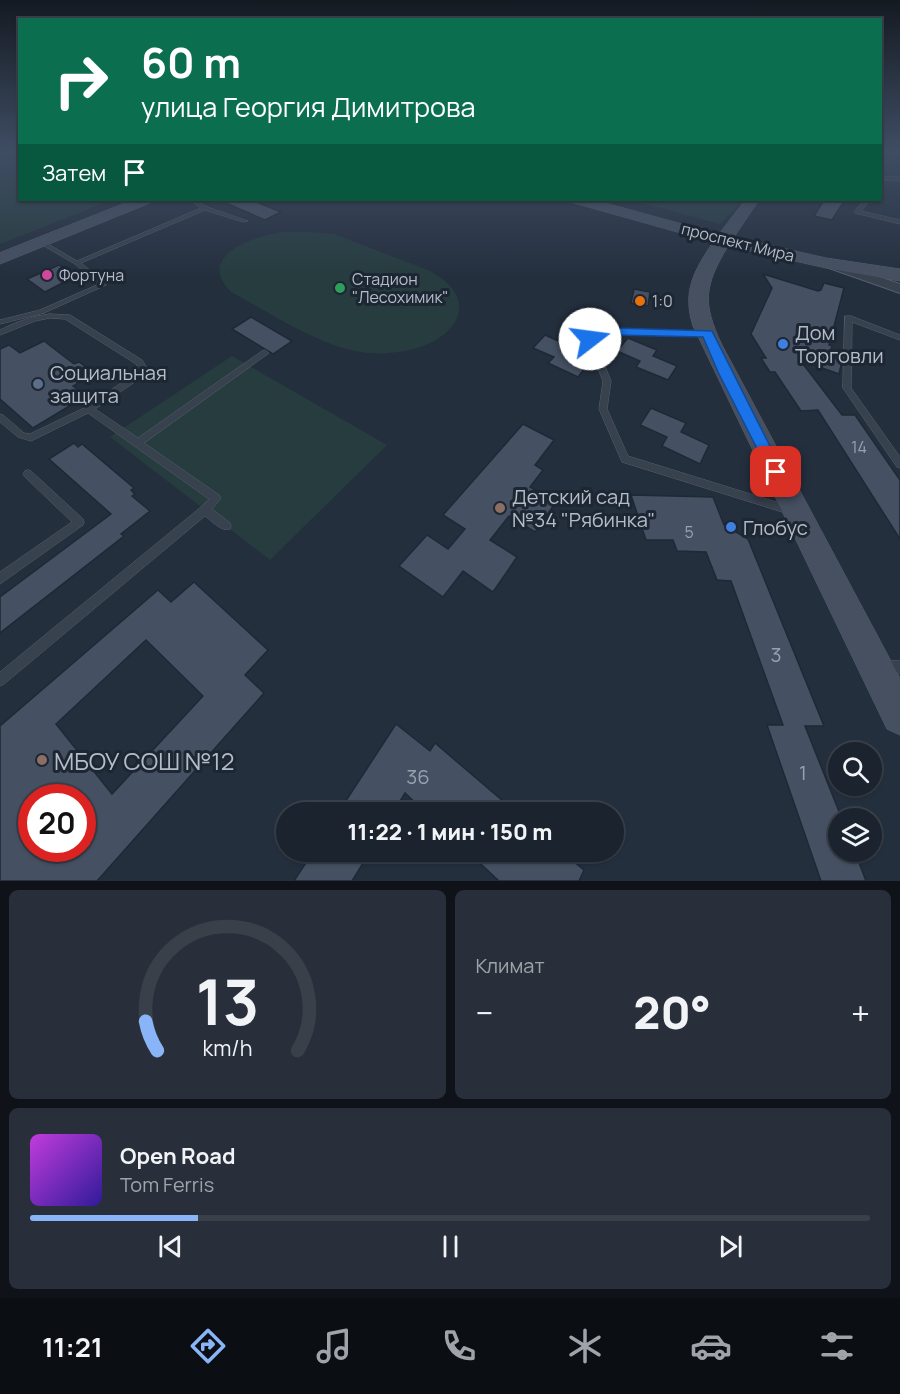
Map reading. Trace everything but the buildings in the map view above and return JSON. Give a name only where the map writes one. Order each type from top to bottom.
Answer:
[{"type":"street","points":[[0,250],[122,201]]},
{"type":"street","points":[[0,259],[142,201]]},
{"type":"street","name":"проспект Мира","points":[[583,201],[826,263],[900,275]]},
{"type":"street","name":"проспект Мира","points":[[609,201],[725,237],[900,266]]},
{"type":"street","points":[[751,201],[725,237],[703,276],[697,297],[708,333],[724,372],[796,512],[888,666],[900,716]]},
{"type":"street","points":[[826,263],[900,289]]},
{"type":"lane","points":[[866,201],[857,212],[900,222]]},
{"type":"lane","points":[[197,203],[205,208],[245,221]]},
{"type":"lane","points":[[78,263],[205,208]]},
{"type":"lane","points":[[0,321],[42,312],[104,284],[78,263],[41,242]]},
{"type":"lane","points":[[0,333],[16,325],[54,314],[68,317],[139,362],[146,371],[89,409],[31,438],[21,435],[0,417]]},
{"type":"lane","points":[[900,338],[848,318],[847,388],[900,464]]},
{"type":"lane","points":[[708,333],[615,331],[590,339],[606,381],[603,409],[625,459],[796,512]]},
{"type":"lane","points":[[138,443],[265,353]]},
{"type":"lane","points":[[0,680],[205,510],[216,498],[89,409]]},
{"type":"lane","points":[[0,579],[79,522],[28,474]]},
{"type":"lane","points":[[205,510],[226,526]]},
{"type":"green space","points":[[0,193],[18,193],[18,201],[109,201],[0,244]]},
{"type":"green space","points":[[634,201],[743,201],[720,224]]},
{"type":"green space","name":"Стадион \"Лесохимик\"","points":[[282,232],[334,234],[428,270],[445,281],[455,293],[459,305],[457,317],[451,328],[426,345],[399,352],[383,353],[350,350],[315,337],[280,320],[231,292],[222,279],[220,268],[223,259],[232,250],[256,238]]},
{"type":"green space","points":[[232,356],[387,445],[270,560],[110,437]]},
{"type":"place","name":"Фортуна","points":[[47,275]]},
{"type":"place","name":"Стадион \"Лесохимик\"","points":[[340,288]]},
{"type":"place","name":"1:0","points":[[640,301]]},
{"type":"place","name":"Дом Торговли","points":[[783,344]]},
{"type":"place","name":"Социальная защита","points":[[38,384]]},
{"type":"place","name":"Детский сад №34 \"Рябинка\"","points":[[500,508]]},
{"type":"place","name":"Глобус","points":[[731,527]]},
{"type":"place","name":"МБОУ СОШ №12","points":[[42,760]]},
{"type":"route","points":[[590,339],[615,331],[708,333],[724,372],[776,472]]}]
